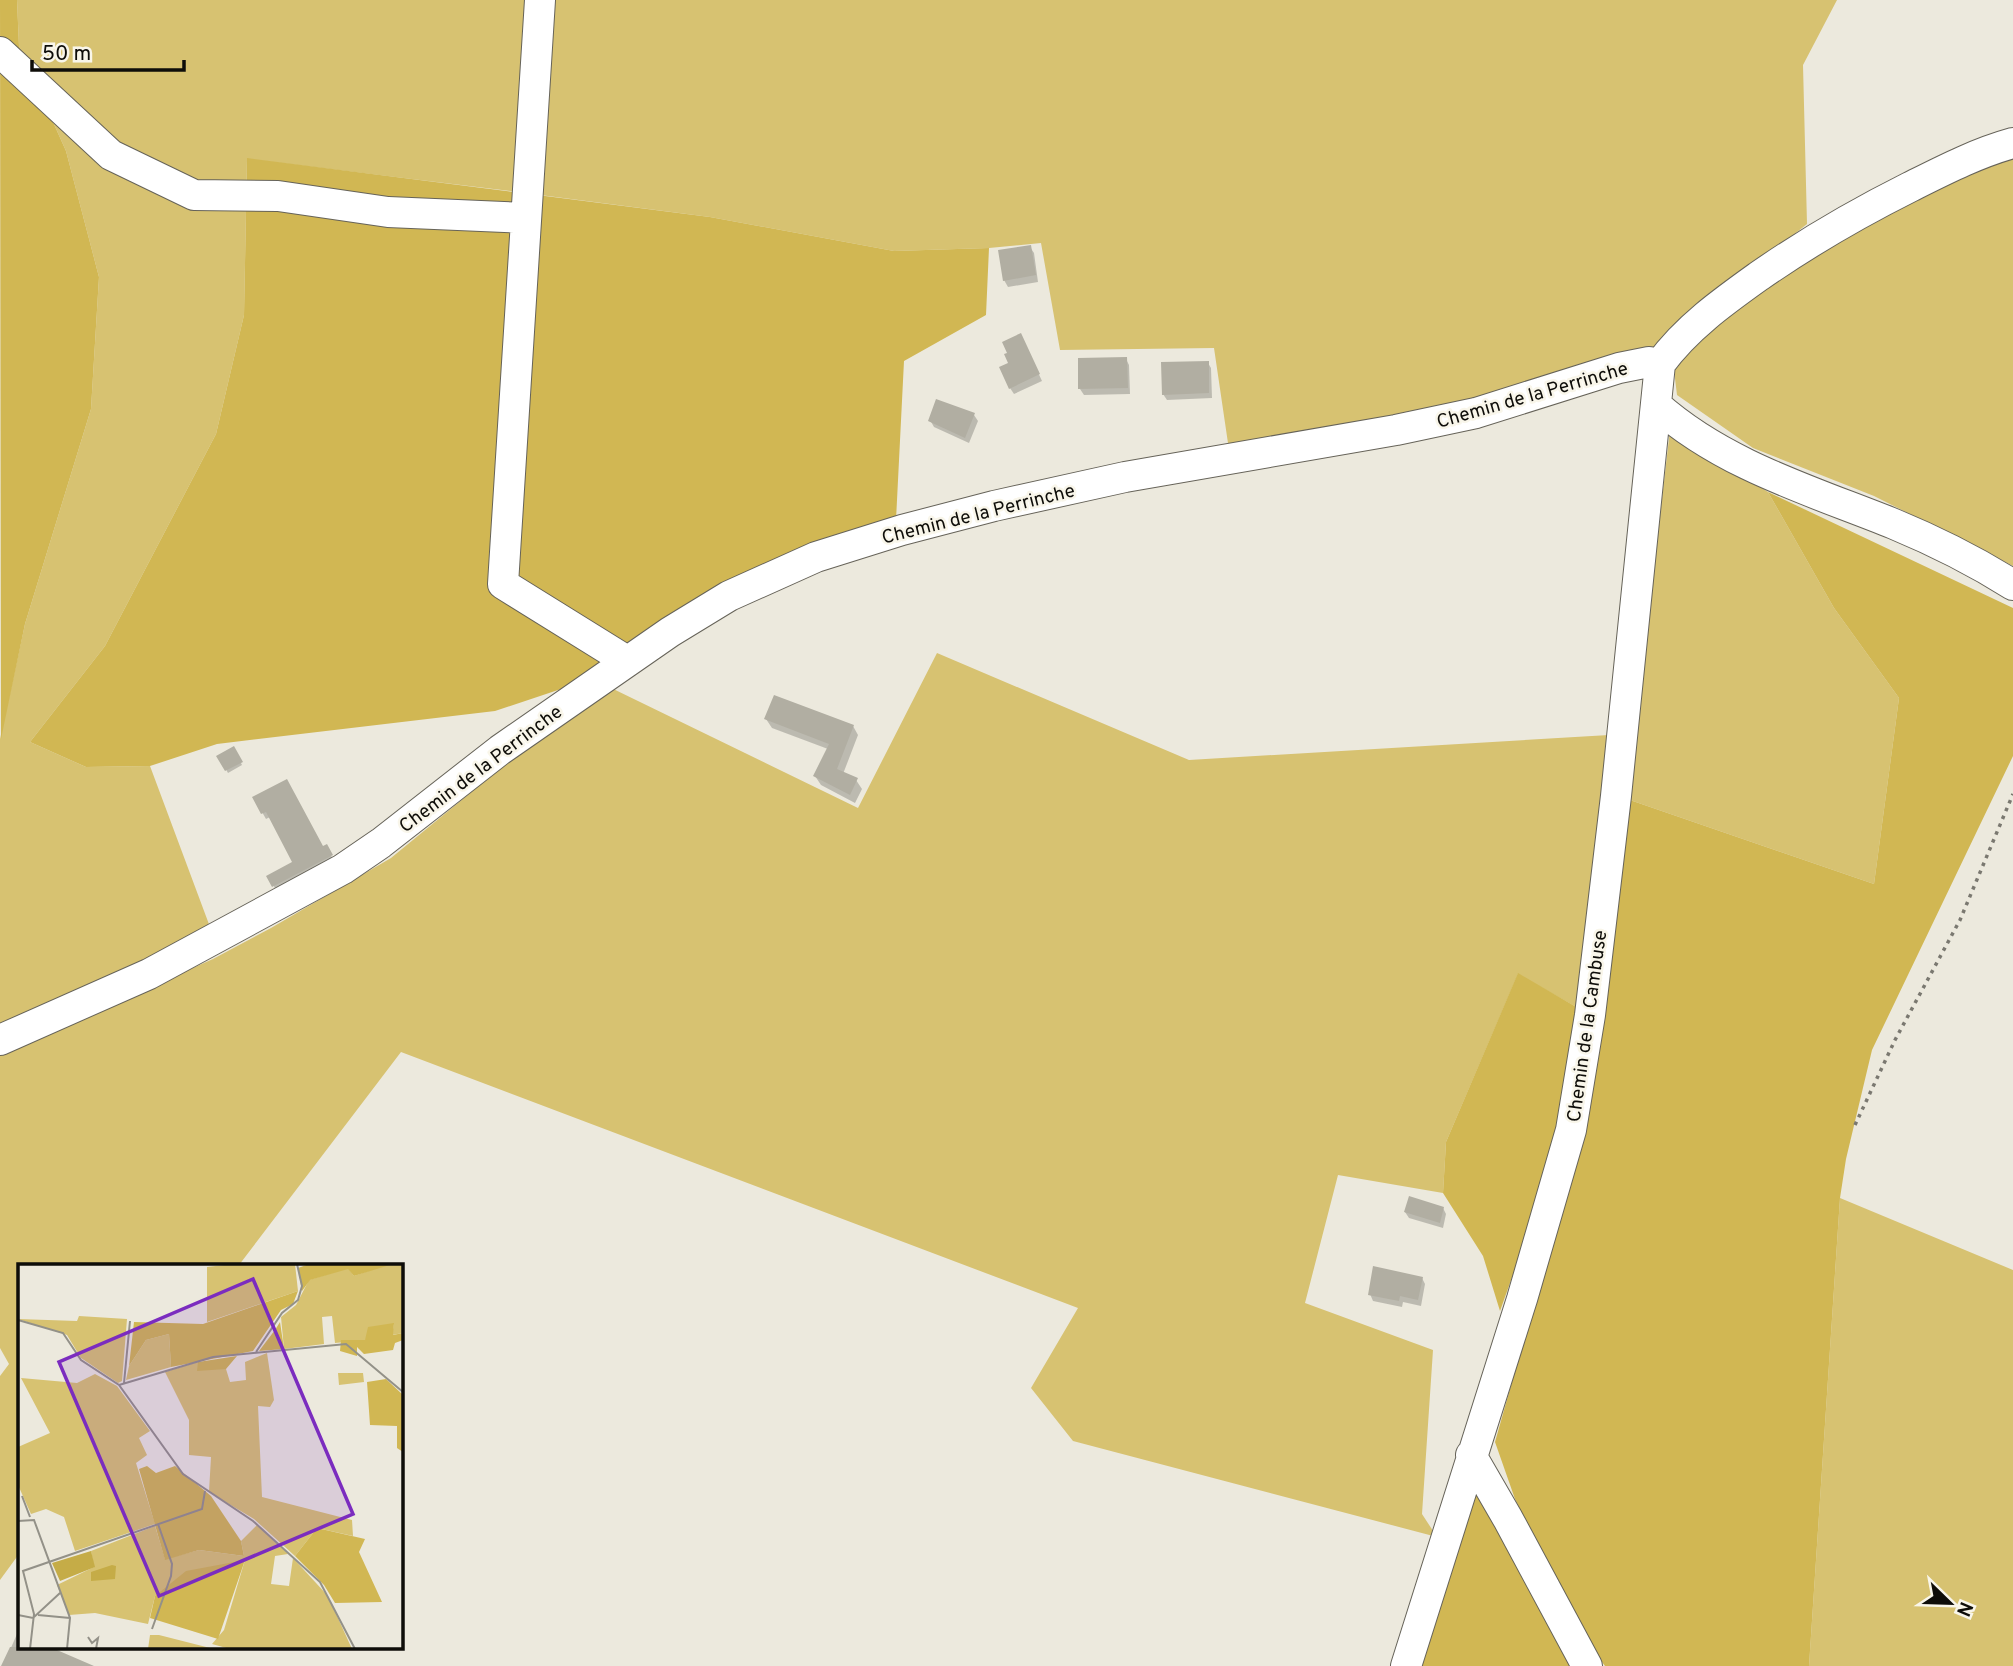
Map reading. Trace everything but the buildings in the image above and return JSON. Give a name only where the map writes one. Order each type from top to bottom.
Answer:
[{"type":"street","points":[[540,0],[503,584],[627,660]]},
{"type":"street","points":[[0,52],[111,155],[194,195],[278,196],[388,212],[526,218]]},
{"type":"street","points":[[1660,364],[1674,346],[1717,306],[1799,248],[1851,217],[1954,165],[2013,143]]},
{"type":"street","name":"Chemin de la Perrinche","points":[[0,1040],[149,974],[343,869],[381,843],[500,750],[627,660],[729,596],[816,558],[902,530],[1125,477],[1395,430],[1476,413],[1619,368],[1648,362],[1660,364]]},
{"type":"street","name":"Chemin de la Cambuse","points":[[1406,1666],[1522,1299],[1571,1130],[1590,1015],[1616,796],[1660,364]]},
{"type":"street","points":[[1656,405],[1681,428],[1726,454],[1766,473],[1897,525],[2013,584]]},
{"type":"street","points":[[1471,1455],[1587,1666]]},
{"type":"path","points":[[1855,1125],[1895,1040],[1960,920],[2013,794]]},
{"type":"shaded area","points":[[0,0],[17,0],[19,46],[66,151],[99,277],[91,409],[25,624],[1,739]]},
{"type":"shaded area","points":[[17,0],[527,0],[519,192],[247,159],[244,315],[216,434],[105,646],[30,742],[86,767],[150,766],[213,935],[0,1032],[0,739],[25,624],[91,409],[99,277],[66,151],[19,46]]},
{"type":"shaded area","points":[[553,0],[1837,0],[1803,65],[1807,224],[1654,347],[1493,400],[1229,450],[1214,348],[1060,350],[1041,243],[989,248],[894,251],[710,217],[540,195]]},
{"type":"shaded area","points":[[2013,152],[2013,566],[1874,496],[1753,448],[1677,395],[1673,362],[1718,318],[1843,235]]},
{"type":"shaded area","points":[[247,158],[710,217],[894,251],[989,248],[986,315],[904,361],[896,520],[570,686],[495,711],[217,744],[150,766],[86,767],[30,742],[105,646],[216,434],[244,315]]},
{"type":"shaded area","points":[[1670,430],[1768,492],[1834,608],[1899,698],[1874,884],[1627,799]]},
{"type":"shaded area","points":[[1768,492],[2013,608],[2013,756],[1872,1050],[1846,1159],[1840,1198],[1809,1666],[1605,1666],[1580,1632],[1515,1499],[1495,1442],[1583,1131],[1627,799],[1874,884],[1899,698],[1834,608]]},
{"type":"shaded area","points":[[937,653],[1189,760],[1609,735],[1578,1008],[1518,974],[1446,1142],[1443,1193],[1338,1175],[1305,1303],[1433,1350],[1422,1514],[1437,1537],[1073,1441],[1031,1388],[1078,1308],[401,1052],[240,1264],[18,1264],[18,1555],[0,1580],[0,1376],[9,1364],[0,1348],[0,1053],[213,959],[391,858],[603,684],[858,808]]},
{"type":"shaded area","points":[[1518,973],[1578,1008],[1561,1140],[1500,1311],[1483,1256],[1443,1193],[1446,1142]]},
{"type":"shaded area","points":[[1840,1198],[2013,1270],[2013,1666],[1809,1666]]},
{"type":"shaded area","points":[[1474,1485],[1575,1666],[1415,1666]]}]
